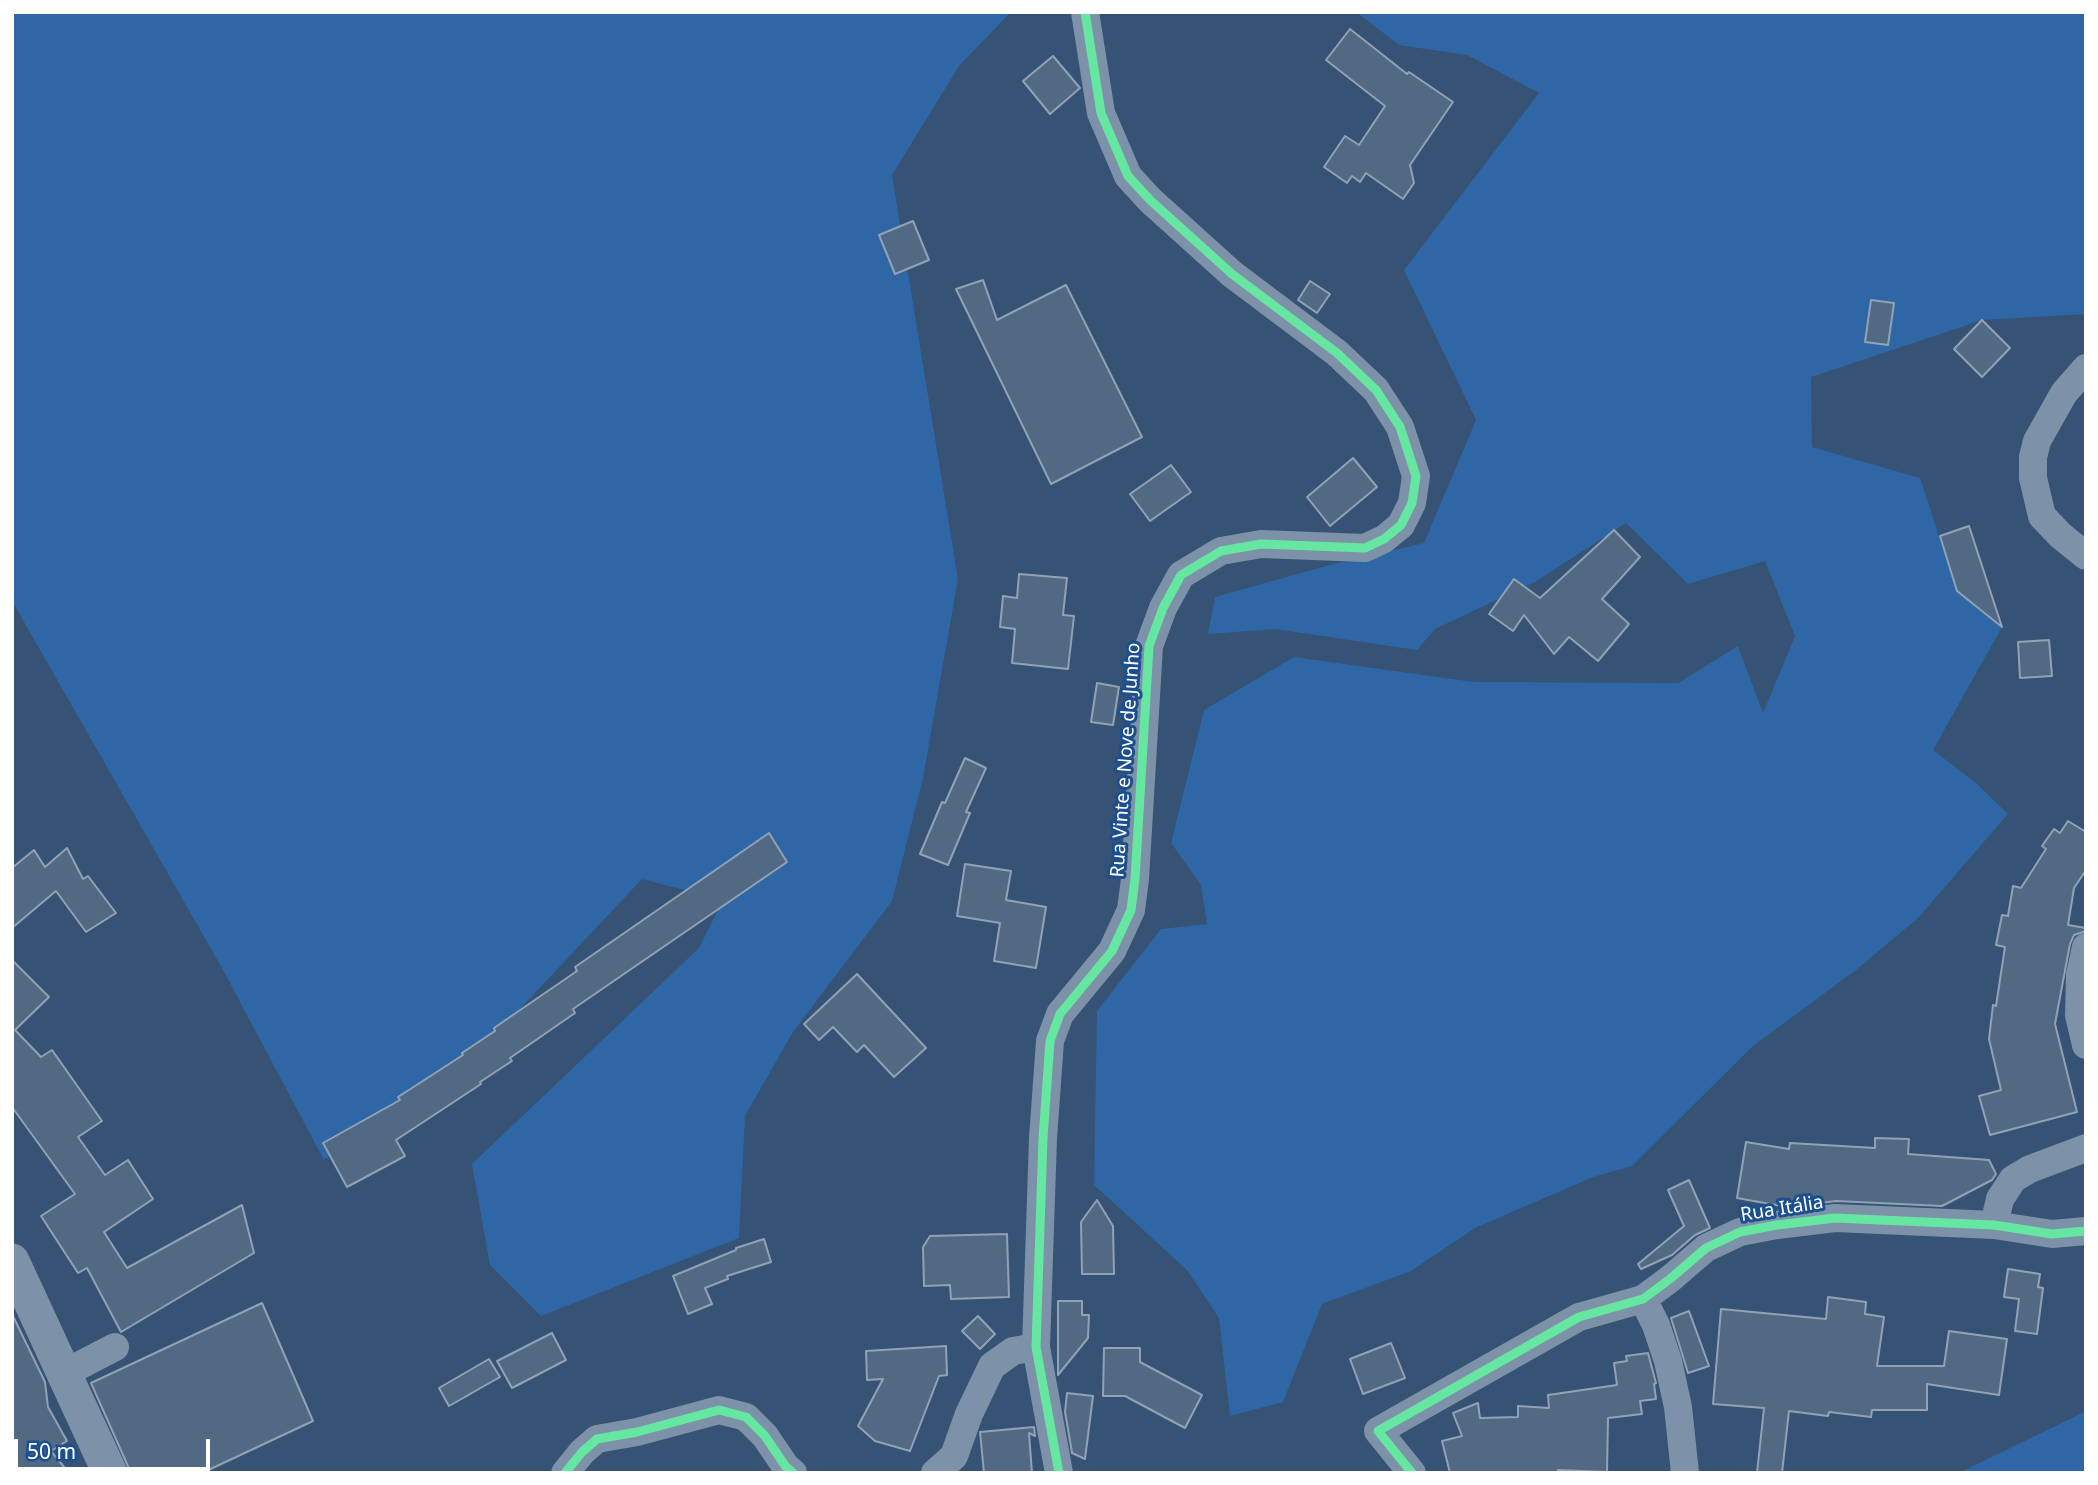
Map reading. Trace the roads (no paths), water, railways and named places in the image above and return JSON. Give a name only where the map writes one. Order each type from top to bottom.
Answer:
[{"type":"street","name":"Rua Vinte e Nove de Junho","points":[[1059,1473],[1037,1347],[1043,1138],[1050,1041],[1060,1014],[1112,951],[1131,910],[1149,646],[1163,608],[1181,575],[1221,551],[1261,544],[1365,548],[1384,539],[1401,525],[1412,503],[1416,476],[1400,427],[1376,390],[1337,353],[1232,274],[1150,200],[1128,176],[1101,113],[1085,12]]},
{"type":"street","points":[[2086,368],[2064,393],[2049,417],[2037,441],[2033,467],[2042,516],[2060,536],[2086,556]]},
{"type":"street","points":[[2086,947],[2080,975],[2079,1015],[2086,1045]]},
{"type":"street","points":[[1994,1225],[2000,1199],[2013,1179],[2030,1169],[2086,1148]]},
{"type":"street","name":"Rua Itália","points":[[1412,1473],[1378,1431],[1579,1317],[1643,1299],[1706,1248],[1740,1232],[1835,1218],[1994,1225],[2052,1234],[2086,1231]]},
{"type":"street","points":[[12,1261],[110,1473]]},
{"type":"street","points":[[1643,1299],[1656,1325],[1668,1361],[1685,1453],[1685,1473]]},
{"type":"street","points":[[65,1373],[115,1347]]},
{"type":"street","points":[[935,1473],[954,1455],[992,1366],[1013,1351],[1037,1347]]},
{"type":"street","points":[[565,1473],[582,1451],[597,1439],[637,1432],[719,1410],[746,1417],[765,1436],[793,1473]]}]
